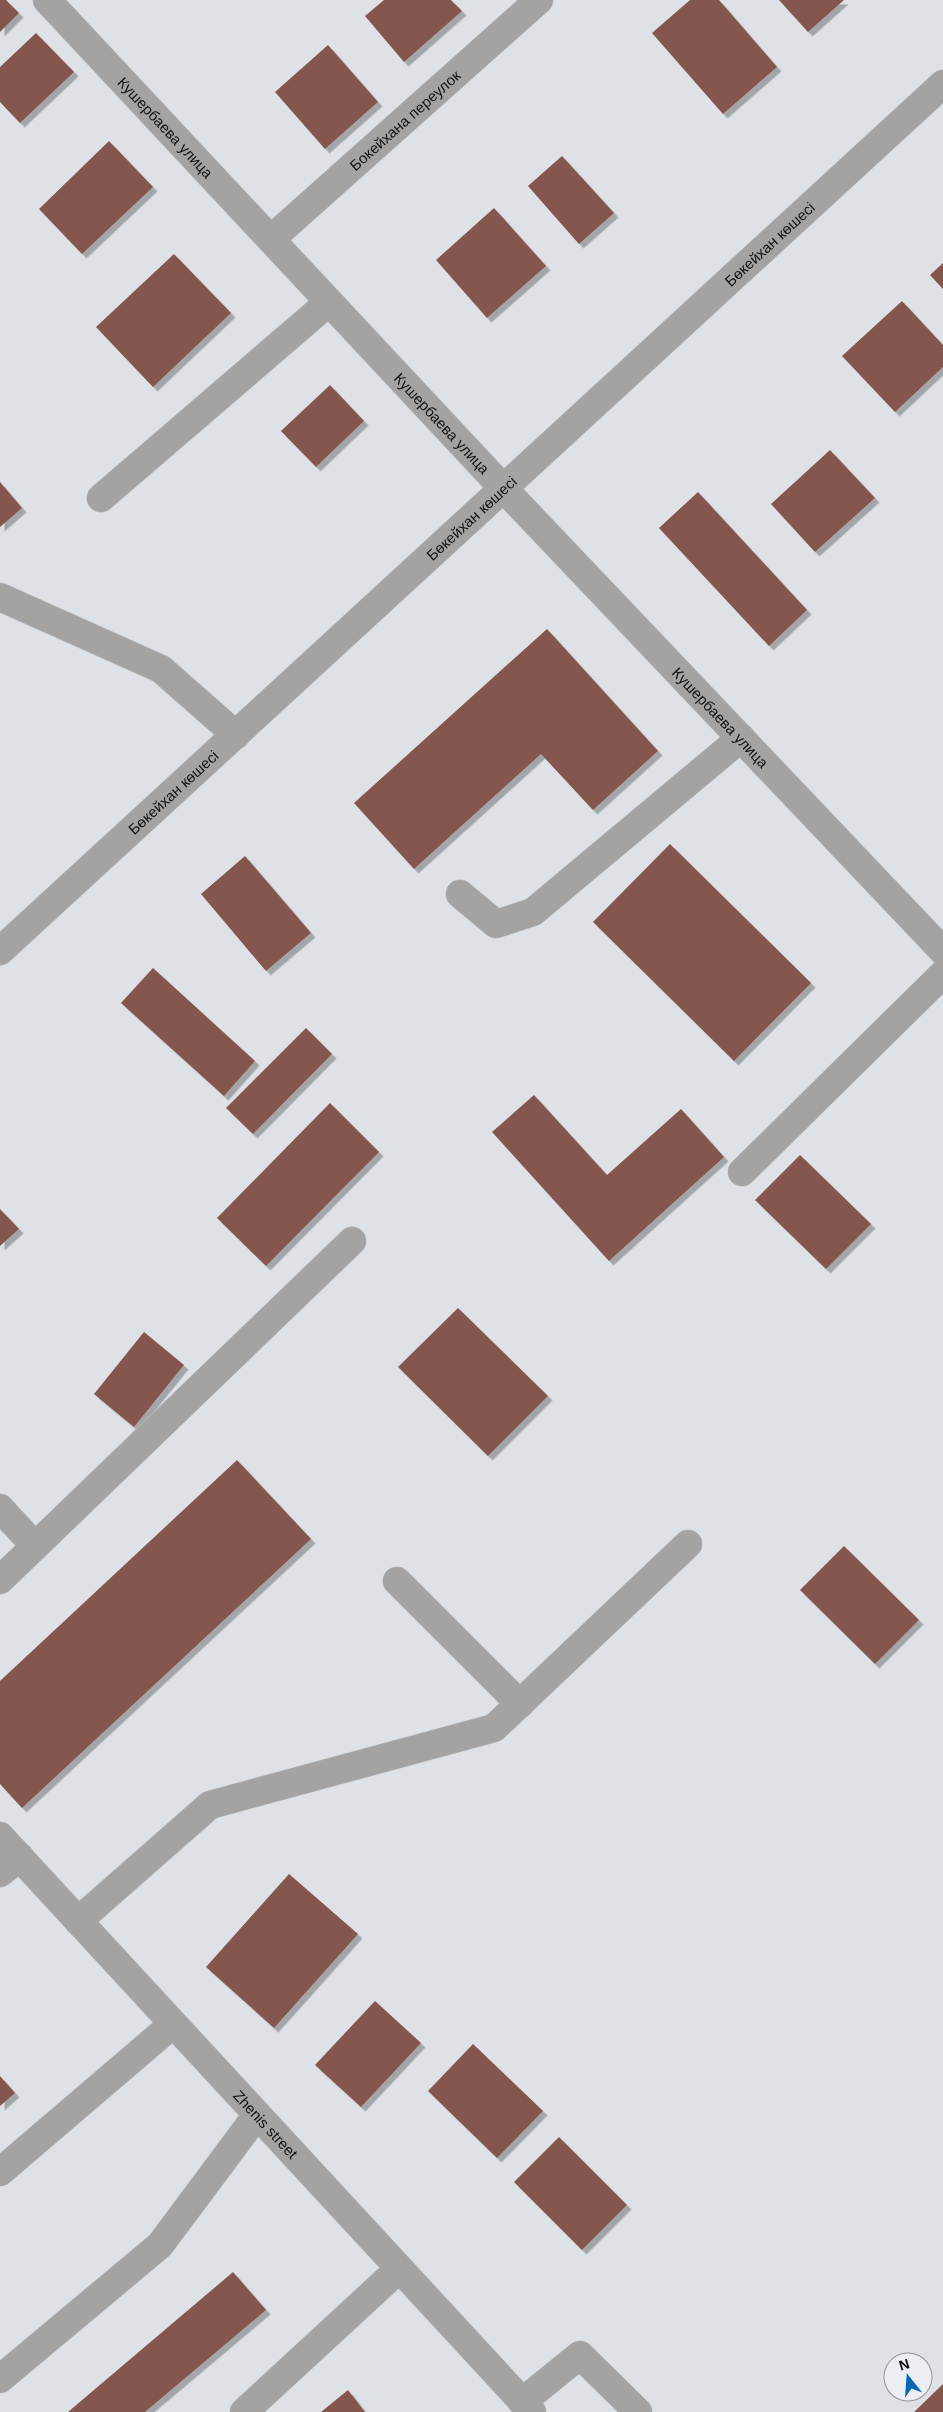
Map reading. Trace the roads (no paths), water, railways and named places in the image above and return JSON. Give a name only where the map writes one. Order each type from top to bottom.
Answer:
[{"type":"street","name":"Кушербаева улица","points":[[46,0],[503,488],[943,951]]},
{"type":"street","name":"Бокейхана переулок","points":[[271,239],[538,0]]},
{"type":"street","name":"Бөкейхан көшесі","points":[[0,951],[943,84]]},
{"type":"street","points":[[101,498],[329,302]]},
{"type":"street","points":[[0,597],[161,670],[236,735]]},
{"type":"street","points":[[460,894],[496,924],[533,912],[741,738]]},
{"type":"street","points":[[742,1172],[943,974]]},
{"type":"street","points":[[0,1580],[352,1240]]},
{"type":"street","points":[[0,1508],[36,1546]]},
{"type":"street","points":[[78,1921],[210,1805],[494,1728],[688,1544]]},
{"type":"street","points":[[397,1581],[520,1704]]},
{"type":"street","name":"Zhenis street","points":[[0,1836],[10,1865],[78,1921],[527,2407]]},
{"type":"street","points":[[0,2172],[172,2024]]},
{"type":"street","points":[[0,2379],[160,2245],[257,2114]]},
{"type":"street","points":[[244,2412],[399,2269]]},
{"type":"street","points":[[527,2407],[580,2355],[638,2412]]}]
